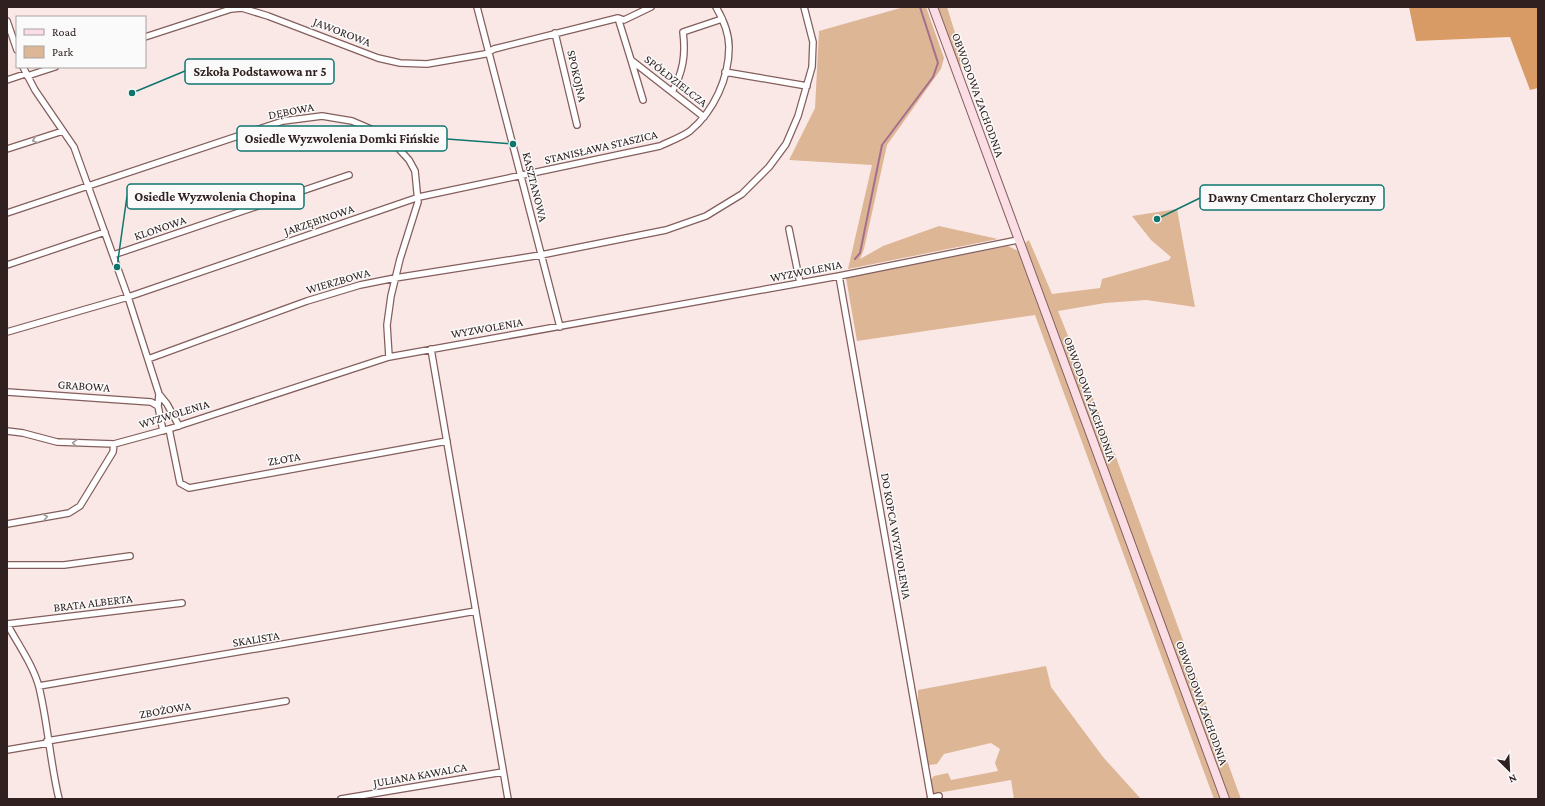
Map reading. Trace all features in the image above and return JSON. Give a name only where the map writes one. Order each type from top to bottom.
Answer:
[{"type":"main road","name":"OBWODOWA ZACHODNIA","points":[[933,7],[1225,799]]},
{"type":"street","name":"KASZTANOWA","points":[[477,7],[560,327]]},
{"type":"street","points":[[489,52],[494,49],[618,18],[624,20],[651,7]]},
{"type":"street","name":"STANISŁAWA STASZICA","points":[[521,176],[660,146],[689,132],[704,116],[714,102],[725,72],[729,48],[722,19],[716,7]]},
{"type":"street","name":"WIERZBOWA","points":[[148,359],[307,301],[360,285],[541,255],[666,230],[706,216],[742,194],[768,167],[786,144],[798,116],[812,67],[813,42],[804,7]]},
{"type":"street","name":"JAWOROWA","points":[[146,37],[231,9],[242,8],[268,16],[378,58],[400,63],[427,64],[485,54],[489,52]]},
{"type":"street","name":"SPÓŁDZIELCZA","points":[[618,18],[631,60],[704,116]]},
{"type":"street","points":[[672,92],[680,78],[683,64],[685,49],[683,32],[722,19]]},
{"type":"street","points":[[7,21],[16,47]]},
{"type":"street","name":"SPOKOJNA","points":[[555,33],[577,126]]},
{"type":"street","points":[[631,60],[643,100]]},
{"type":"street","points":[[23,68],[26,75],[74,147],[128,297],[159,394],[167,404],[178,426]]},
{"type":"street","points":[[7,80],[51,68]]},
{"type":"street","points":[[725,72],[807,86]]},
{"type":"street","name":"DĘBOWA","points":[[7,213],[283,121],[322,116],[352,121],[387,136],[409,160],[415,172],[419,197],[391,296],[387,326],[388,357]]},
{"type":"street","points":[[7,149],[63,131]]},
{"type":"street","name":"KLONOWA","points":[[113,255],[349,175]]},
{"type":"street","name":"JARZĘBINOWA","points":[[7,332],[128,297],[419,197],[514,176],[521,176]]},
{"type":"street","points":[[789,229],[800,283]]},
{"type":"street","points":[[7,265],[105,232]]},
{"type":"street","name":"WYZWOLENIA","points":[[7,431],[23,433],[57,442],[114,444],[163,431],[388,357],[840,276],[1018,240]]},
{"type":"street","name":"DO KOPCA WYZWOLENIA","points":[[840,276],[931,798]]},
{"type":"street","points":[[431,349],[508,799]]},
{"type":"street","name":"GRABOWA","points":[[7,392],[151,402],[158,406]]},
{"type":"street","points":[[159,394],[158,406],[163,431]]},
{"type":"street","name":"ZŁOTA","points":[[169,429],[180,484],[188,488],[447,441]]},
{"type":"street","points":[[7,524],[69,513],[80,506],[113,452],[114,444]]},
{"type":"street","points":[[7,565],[64,565],[130,556]]},
{"type":"street","name":"BRATA ALBERTA","points":[[7,624],[182,603]]},
{"type":"street","name":"SKALISTA","points":[[39,686],[476,611]]},
{"type":"street","points":[[7,624],[33,669],[39,686],[59,799]]},
{"type":"street","name":"ZBOŻOWA","points":[[7,750],[286,701]]},
{"type":"street","name":"JULIANA KAWALCA","points":[[341,799],[503,772]]},
{"type":"street","points":[[931,798],[939,796]]},
{"type":"green space","points":[[904,7],[926,7],[944,58],[941,69],[887,145],[864,249],[860,259],[883,246],[939,226],[998,239],[848,269],[872,165],[789,160],[815,108],[819,31]]},
{"type":"green space","points":[[938,7],[947,7],[960,49],[961,70]]},
{"type":"green space","points":[[1177,209],[1195,307],[1146,300],[1105,303],[1058,311],[1109,438],[1241,799],[1229,799],[1025,243],[1029,240],[1052,294],[1100,288],[1102,279],[1169,260],[1171,257],[1151,240],[1132,216]]},
{"type":"green space","points":[[1008,246],[1018,251],[1220,799],[1214,799],[1035,315],[857,341],[846,278]]},
{"type":"green space","points":[[1046,666],[1051,687],[1103,757],[1141,799],[1014,799],[1011,780],[932,794],[930,781],[934,776],[948,773],[951,780],[998,771],[995,763],[1000,749],[991,743],[944,754],[937,764],[929,765],[927,763],[918,709],[918,690]]},
{"type":"shaded area","points":[[1409,7],[1538,7],[1538,88],[1530,90],[1510,37],[1416,41]]},
{"type":"waterway","points":[[855,259],[860,253],[882,145],[933,77],[938,63],[920,7]]},
{"type":"place","name":"Szkoła Podstawowa nr 5","points":[[132,93]]},
{"type":"place","name":"Osiedle Wyzwolenia Domki Fińskie","points":[[513,144]]},
{"type":"place","name":"Dawny Cmentarz Choleryczny","points":[[1157,219]]},
{"type":"place","name":"Osiedle Wyzwolenia Chopina","points":[[117,267]]}]
